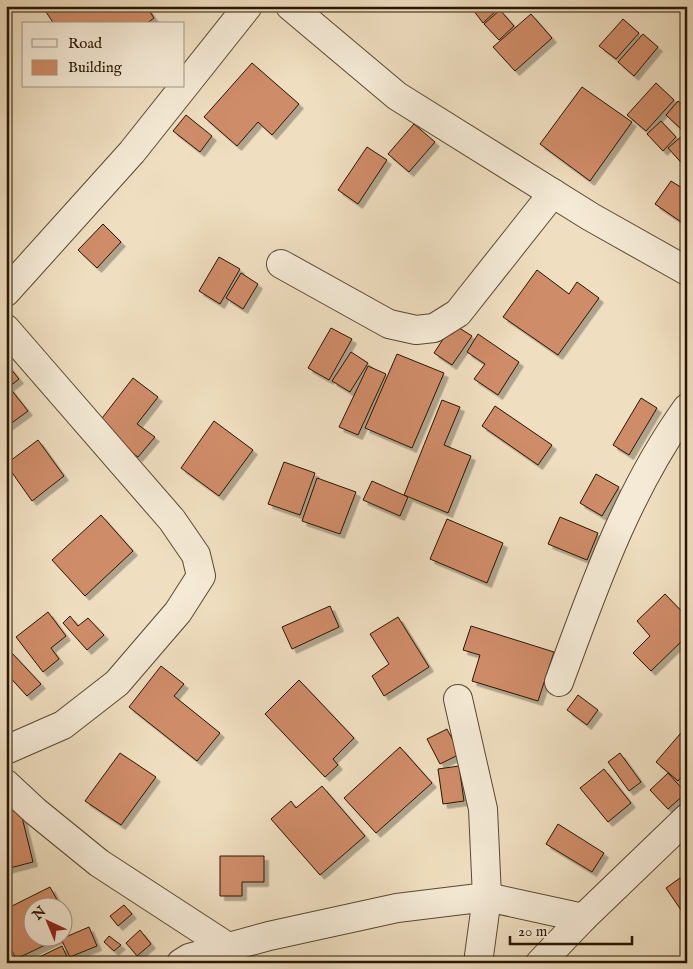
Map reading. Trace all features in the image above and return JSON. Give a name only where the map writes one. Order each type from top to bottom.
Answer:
[{"type":"street","points":[[185,85],[248,6]]},
{"type":"street","points":[[290,6],[397,96],[553,193],[687,271]]},
{"type":"street","points":[[6,292],[132,152],[183,88]]},
{"type":"street","points":[[281,264],[389,324],[416,330],[434,328],[458,312],[553,193]]},
{"type":"street","points":[[6,329],[172,520],[196,555],[200,576],[178,612],[117,683],[63,725],[6,750]]},
{"type":"street","points":[[559,682],[602,565],[639,483],[687,408]]},
{"type":"street","points":[[458,699],[483,809],[487,897],[478,963]]},
{"type":"street","points":[[6,784],[35,811],[99,863],[228,947]]},
{"type":"street","points":[[540,963],[582,918],[687,818]]},
{"type":"street","points":[[181,963],[228,947],[269,936],[396,908],[487,897],[582,918]]},
{"type":"building","points":[[55,6],[146,6],[154,18],[149,22],[53,22],[46,12]]},
{"type":"building","points":[[470,6],[496,6],[498,9],[483,23]]},
{"type":"building","points":[[500,10],[514,26],[499,40],[484,24]]},
{"type":"building","points":[[531,14],[552,38],[515,71],[493,47]]},
{"type":"building","points":[[623,19],[639,33],[616,59],[599,46]]},
{"type":"building","points":[[643,34],[658,47],[634,76],[618,62]]},
{"type":"building","points":[[252,63],[299,104],[272,135],[258,122],[237,146],[204,117]]},
{"type":"building","points":[[656,83],[674,100],[646,131],[627,115]]},
{"type":"building","points":[[582,87],[632,122],[590,181],[540,144]]},
{"type":"building","points":[[678,101],[687,109],[687,127],[683,131],[666,115]]},
{"type":"building","points":[[186,115],[212,136],[200,152],[173,131]]},
{"type":"building","points":[[661,121],[676,137],[663,151],[647,134]]},
{"type":"building","points":[[414,124],[435,142],[409,172],[388,154]]},
{"type":"building","points":[[683,135],[687,139],[687,169],[668,148]]},
{"type":"building","points":[[367,147],[387,160],[358,204],[338,190]]},
{"type":"building","points":[[671,181],[687,191],[687,226],[655,204]]},
{"type":"building","points":[[103,224],[121,242],[97,268],[78,250]]},
{"type":"building","points":[[219,257],[240,269],[220,304],[199,291]]},
{"type":"building","points":[[537,270],[569,294],[577,282],[599,298],[558,355],[503,317]]},
{"type":"building","points":[[241,273],[258,284],[243,309],[226,298]]},
{"type":"building","points":[[453,324],[472,336],[452,365],[434,353]]},
{"type":"building","points":[[331,328],[352,339],[329,380],[308,368]]},
{"type":"building","points":[[478,334],[519,362],[498,395],[474,379],[485,364],[467,352]]},
{"type":"building","points":[[351,352],[368,363],[350,392],[332,381]]},
{"type":"building","points":[[397,354],[444,373],[412,448],[365,428]]},
{"type":"building","points":[[6,363],[19,379],[9,387],[28,411],[6,427]]},
{"type":"building","points":[[368,366],[386,374],[358,435],[339,427]]},
{"type":"building","points":[[133,378],[158,397],[137,424],[155,437],[138,457],[96,426]]},
{"type":"building","points":[[641,398],[657,408],[629,455],[613,445]]},
{"type":"building","points":[[442,400],[460,407],[444,445],[471,456],[448,513],[404,495]]},
{"type":"building","points":[[495,406],[552,445],[538,465],[482,426]]},
{"type":"building","points":[[214,421],[253,450],[219,496],[181,468]]},
{"type":"building","points":[[38,440],[64,476],[32,501],[6,464]]},
{"type":"building","points":[[284,462],[315,473],[300,515],[268,504]]},
{"type":"building","points":[[596,474],[619,487],[602,516],[580,503]]},
{"type":"building","points":[[317,478],[356,492],[340,534],[302,521]]},
{"type":"building","points":[[372,481],[408,497],[400,516],[363,500]]},
{"type":"building","points":[[101,515],[133,551],[85,596],[52,560]]},
{"type":"building","points":[[560,517],[598,533],[587,560],[548,544]]},
{"type":"building","points":[[447,519],[503,543],[487,583],[430,559]]},
{"type":"building","points":[[665,594],[687,617],[687,636],[651,671],[633,653],[650,636],[637,621]]},
{"type":"building","points":[[330,606],[339,627],[292,649],[282,627]]},
{"type":"building","points":[[48,612],[66,636],[51,648],[59,659],[43,672],[16,637]]},
{"type":"building","points":[[70,616],[78,626],[88,618],[104,635],[87,650],[63,623]]},
{"type":"building","points":[[398,617],[429,667],[384,696],[372,676],[389,664],[370,634]]},
{"type":"building","points":[[471,626],[554,652],[538,701],[472,681],[480,655],[463,650]]},
{"type":"building","points":[[11,652],[41,684],[27,696],[6,673],[6,657]]},
{"type":"building","points":[[161,666],[184,684],[174,696],[220,733],[197,761],[129,707]]},
{"type":"building","points":[[299,680],[354,738],[333,759],[338,765],[325,777],[265,714]]},
{"type":"building","points":[[578,695],[598,710],[587,725],[567,710]]},
{"type":"building","points":[[686,727],[687,771],[678,781],[656,762]]},
{"type":"building","points":[[447,729],[460,754],[440,764],[427,739]]},
{"type":"building","points":[[400,747],[432,783],[376,833],[344,798]]},
{"type":"building","points":[[120,753],[156,777],[121,825],[85,801]]},
{"type":"building","points":[[620,753],[641,782],[629,791],[608,762]]},
{"type":"building","points":[[459,766],[464,801],[443,804],[438,769]]},
{"type":"building","points":[[604,769],[631,803],[608,822],[580,788]]},
{"type":"building","points":[[668,773],[686,793],[668,809],[650,790]]},
{"type":"building","points":[[322,786],[365,836],[320,875],[271,819],[291,801],[296,808]]},
{"type":"building","points":[[19,805],[33,862],[6,869],[6,808]]},
{"type":"building","points":[[558,824],[604,853],[592,872],[546,844]]},
{"type":"building","points":[[220,856],[264,856],[264,882],[242,882],[242,896],[220,896]]},
{"type":"building","points":[[680,878],[687,888],[687,911],[683,913],[666,888]]},
{"type":"building","points":[[50,887],[55,896],[32,896]]},
{"type":"building","points":[[22,901],[22,946],[43,946],[16,959],[6,939],[6,909]]},
{"type":"building","points":[[124,905],[132,914],[118,926],[110,916]]},
{"type":"building","points":[[89,927],[97,946],[70,957],[64,946],[72,946],[72,934]]},
{"type":"building","points":[[140,930],[151,944],[137,956],[126,943]]},
{"type":"building","points":[[109,936],[121,945],[114,951],[104,942]]},
{"type":"building","points":[[62,946],[70,963],[27,963]]}]
